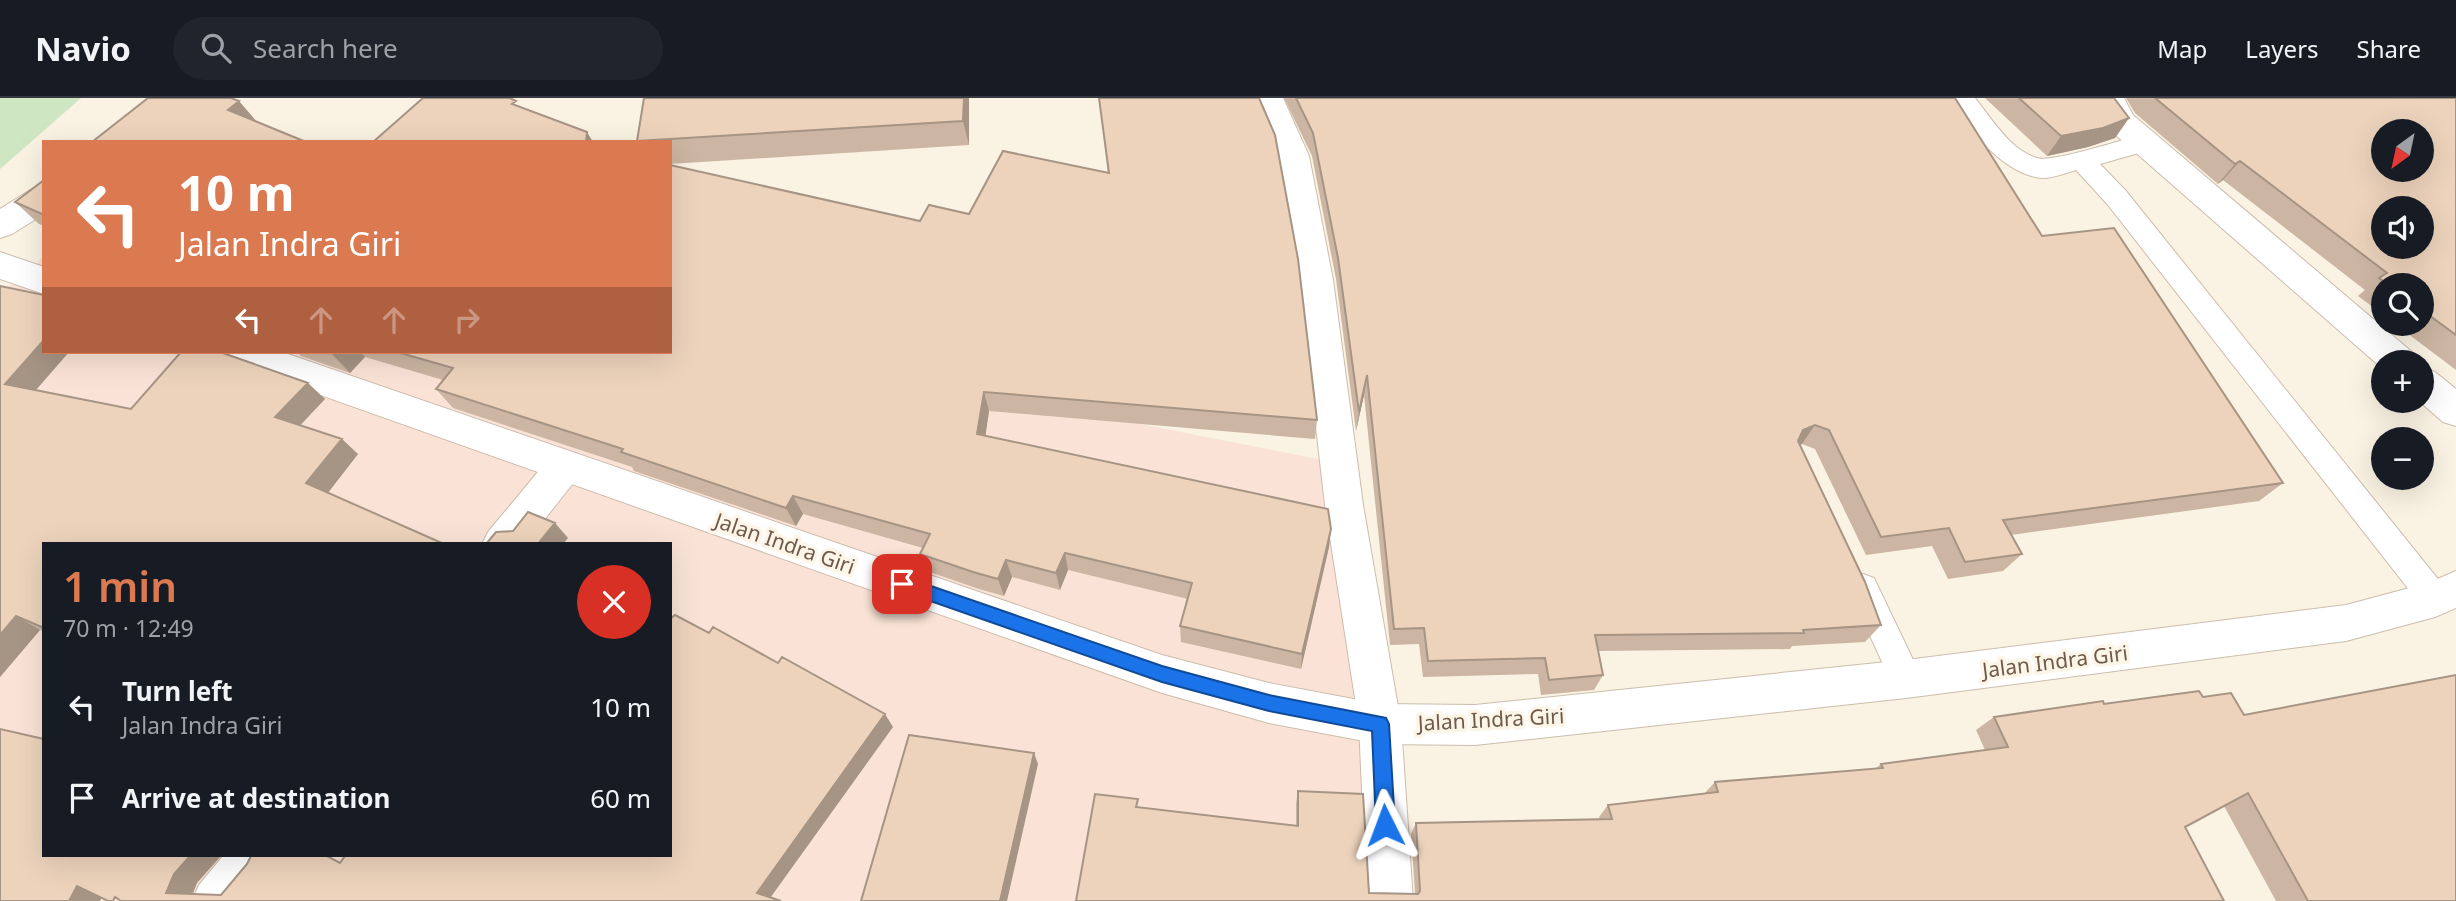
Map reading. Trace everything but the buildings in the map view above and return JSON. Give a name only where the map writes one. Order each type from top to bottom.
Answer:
[{"type":"street","points":[[1267,98],[1293,156],[1316,280],[1344,505],[1380,724],[1390,901]]},
{"type":"street","points":[[2108,98],[2110,107],[2122,123],[2385,350]]},
{"type":"street","points":[[0,225],[42,199]]},
{"type":"street","points":[[0,265],[42,280]]},
{"type":"street","name":"Jalan Indra Giri","points":[[246,354],[1162,674],[1269,703],[1380,724],[1475,725],[1906,680],[2346,623],[2445,594]]},
{"type":"street","points":[[2434,392],[2456,411]]},
{"type":"street","points":[[504,542],[565,466]]},
{"type":"street","points":[[215,901],[250,857]]},
{"type":"lane","points":[[1961,98],[2021,163],[2031,168],[2045,169],[2144,143]]},
{"type":"lane","points":[[2081,160],[2117,198],[2445,594]]},
{"type":"lane","points":[[1849,557],[1906,680]]},
{"type":"shaded area","points":[[42,256],[42,354],[672,354],[672,349],[684,334],[1338,463],[1390,901],[0,901],[0,290],[29,276]]},
{"type":"green space","points":[[0,98],[81,98],[0,169]]},
{"type":"route","points":[[902,584],[1162,674],[1269,703],[1380,724],[1385,825]]}]
